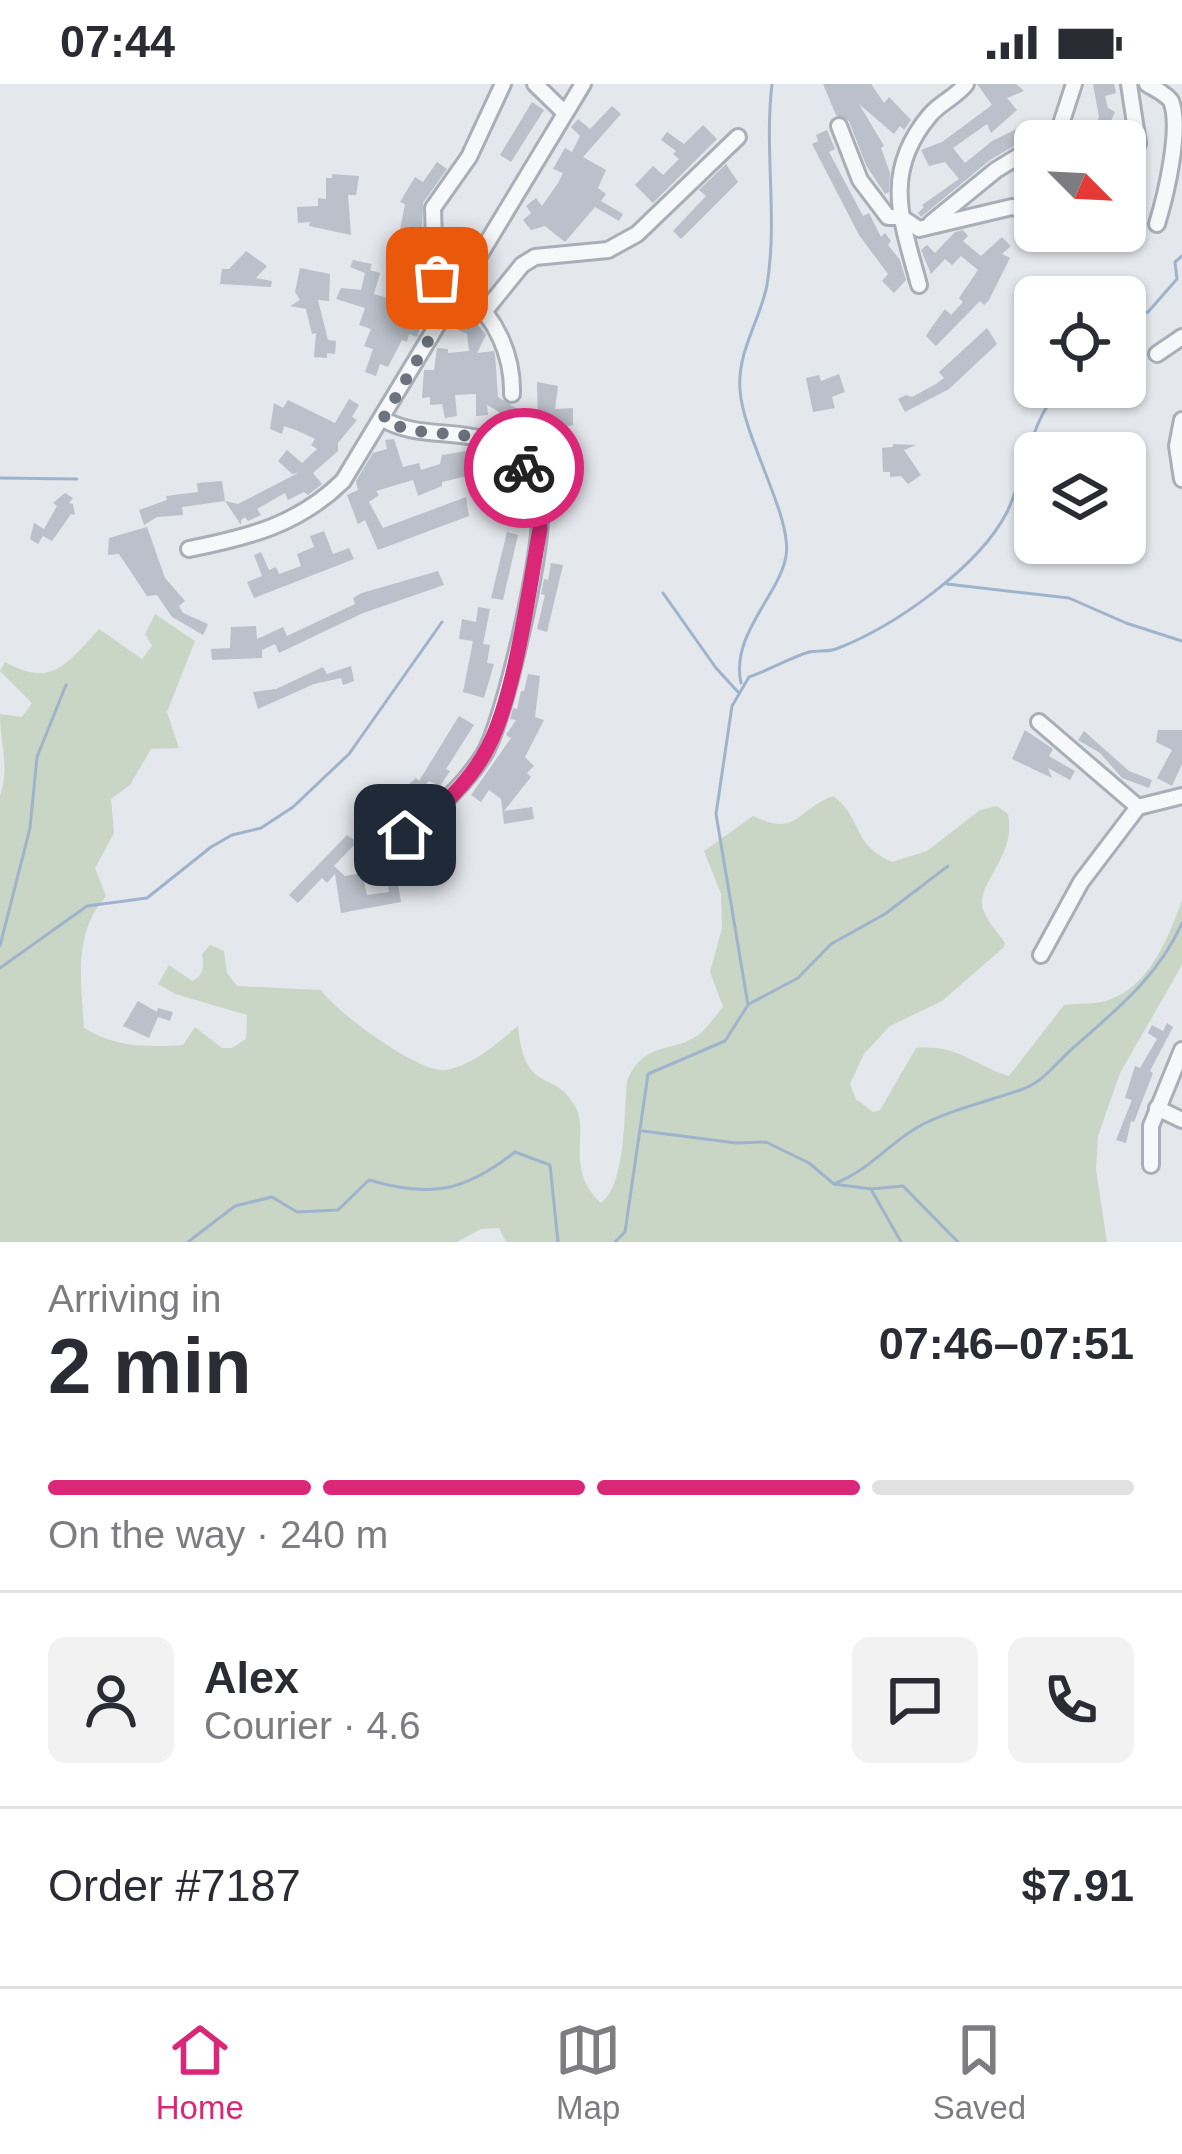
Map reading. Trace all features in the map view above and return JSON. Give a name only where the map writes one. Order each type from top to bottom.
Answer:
[{"type":"street","points":[[503,84],[469,157],[434,208],[435,272],[484,312],[506,350],[512,394]]},
{"type":"street","points":[[536,84],[565,113]]},
{"type":"street","points":[[190,549],[258,536],[310,509],[343,481],[583,84]]},
{"type":"street","points":[[919,285],[897,208],[899,183],[926,119],[966,84]]},
{"type":"street","points":[[1062,120],[1074,84]]},
{"type":"street","points":[[1129,84],[1134,120]]},
{"type":"street","points":[[1147,84],[1173,103],[1179,122],[1157,224]]},
{"type":"street","points":[[838,127],[860,180],[888,217],[927,227],[1014,207]]},
{"type":"street","points":[[484,312],[522,265],[535,257],[608,250],[638,234],[738,137]]},
{"type":"street","points":[[927,227],[1014,159]]},
{"type":"street","points":[[1157,355],[1182,337]]},
{"type":"street","points":[[382,850],[428,819],[486,752],[502,710],[540,529],[533,485],[512,455],[484,438],[411,429],[383,419]]},
{"type":"street","points":[[1182,420],[1177,446],[1182,478]]},
{"type":"street","points":[[1039,722],[1138,807]]},
{"type":"street","points":[[1041,955],[1082,883],[1138,807],[1182,796]]},
{"type":"street","points":[[1151,1165],[1149,1143],[1156,1108],[1182,1050]]},
{"type":"street","points":[[1156,1108],[1182,1120]]},
{"type":"green space","points":[[155,614],[195,641],[167,712],[179,748],[151,749],[130,785],[111,799],[114,833],[95,868],[106,896],[88,926],[82,958],[84,1028],[120,1043],[144,1046],[183,1045],[195,1027],[222,1048],[246,1039],[247,1015],[175,994],[158,984],[169,965],[192,981],[196,979],[202,970],[202,954],[210,945],[224,951],[227,973],[237,986],[321,990],[379,1040],[433,1069],[466,1064],[518,1026],[533,1072],[567,1094],[575,1106],[583,1177],[601,1203],[619,1165],[627,1081],[634,1068],[649,1054],[697,1036],[723,1007],[710,972],[722,928],[721,894],[704,851],[753,816],[788,823],[833,796],[869,847],[892,862],[927,851],[980,810],[997,806],[1008,814],[1007,843],[982,899],[987,918],[1005,943],[1003,948],[942,1001],[890,1026],[864,1054],[850,1084],[856,1099],[873,1112],[880,1110],[916,1048],[954,1052],[1009,1076],[1064,1005],[1106,1001],[1137,982],[1156,958],[1182,901],[1182,965],[1120,1073],[1098,1136],[1096,1170],[1107,1242],[506,1242],[499,1228],[481,1229],[457,1242],[0,1242],[0,796],[4,765],[0,714],[22,717],[32,703],[0,671],[5,662],[35,673],[57,669],[99,629],[142,659],[152,646],[145,634]]},
{"type":"building","points":[[823,84],[871,84],[884,103],[889,97],[911,120],[894,134],[859,104],[884,146],[889,192],[885,194],[866,165],[849,121],[836,115]]},
{"type":"building","points":[[977,84],[1016,84],[1024,91],[1007,98],[1017,110],[991,133],[987,124],[953,148],[965,163],[1014,130],[1014,146],[921,217],[922,205],[959,179],[945,162],[929,166],[921,150],[942,142],[992,105]]},
{"type":"building","points":[[1093,84],[1114,84],[1116,93],[1105,96],[1108,108],[1115,112],[1111,120],[1099,117]]},
{"type":"building","points":[[532,102],[544,110],[511,162],[500,155]]},
{"type":"building","points":[[612,106],[621,114],[583,157],[606,170],[598,188],[606,194],[601,201],[623,214],[619,221],[595,207],[565,242],[545,226],[531,230],[523,220],[531,213],[526,206],[536,198],[542,206],[558,183],[563,173],[553,169],[565,148],[572,152],[580,136],[571,127],[578,119],[590,129]]},
{"type":"building","points":[[703,125],[717,139],[653,203],[635,185],[653,166],[663,175],[679,159],[661,140],[667,132],[684,144]]},
{"type":"building","points":[[827,130],[835,149],[829,152],[863,216],[869,213],[900,260],[906,280],[894,293],[882,281],[888,274],[859,235],[812,144],[818,141],[816,135]]},
{"type":"building","points":[[437,162],[447,169],[423,203],[421,261],[416,260],[406,290],[412,291],[408,306],[401,304],[396,321],[420,328],[417,337],[409,334],[407,342],[402,340],[388,367],[380,364],[376,376],[365,372],[373,349],[364,346],[371,329],[359,325],[365,308],[336,299],[341,288],[361,290],[365,273],[350,267],[353,260],[372,264],[370,270],[380,273],[374,294],[391,299],[405,241],[398,240],[405,204],[400,202],[415,177],[423,182]]},
{"type":"building","points":[[726,164],[738,182],[681,239],[673,231],[706,196],[699,190]]},
{"type":"building","points":[[332,174],[359,176],[356,195],[348,195],[351,235],[309,226],[310,222],[298,223],[297,207],[318,206],[318,198],[326,199],[326,178]]},
{"type":"building","points":[[963,230],[968,236],[963,241],[981,256],[1002,237],[1011,246],[1002,254],[1010,258],[989,300],[984,305],[980,301],[936,346],[926,336],[945,309],[951,315],[963,302],[959,298],[978,270],[961,256],[952,265],[945,259],[931,274],[921,250],[927,245],[935,253]]},
{"type":"building","points":[[246,251],[267,266],[256,278],[272,281],[271,287],[220,284],[222,269],[229,269]]},
{"type":"building","points":[[300,268],[330,274],[329,301],[318,300],[328,340],[336,341],[335,354],[327,353],[327,358],[314,357],[316,333],[312,334],[306,309],[290,306],[300,300],[295,292]]},
{"type":"building","points":[[464,307],[486,335],[477,353],[494,351],[498,397],[538,422],[537,382],[558,386],[555,409],[573,408],[573,425],[555,429],[543,449],[528,440],[532,431],[487,405],[488,415],[476,416],[476,394],[455,395],[457,416],[445,418],[442,404],[430,405],[430,397],[422,398],[424,370],[434,370],[437,348],[448,349],[448,353],[469,351],[467,334],[455,328]]},
{"type":"building","points":[[987,328],[997,344],[949,389],[905,412],[898,399],[912,397],[944,378],[939,372]]},
{"type":"building","points":[[839,374],[845,392],[832,397],[835,408],[813,412],[806,378],[819,375],[821,381]]},
{"type":"building","points":[[349,399],[359,405],[352,417],[357,420],[338,443],[338,451],[313,473],[322,484],[308,495],[304,492],[288,500],[285,493],[257,509],[261,515],[248,521],[245,517],[241,525],[225,501],[238,504],[298,473],[292,474],[278,461],[287,450],[302,463],[317,449],[311,445],[315,439],[296,430],[284,426],[282,434],[270,429],[274,403],[283,408],[288,400],[335,423]]},
{"type":"building","points":[[394,439],[403,467],[419,463],[421,470],[440,464],[442,455],[466,451],[471,475],[442,482],[418,496],[413,480],[376,491],[379,495],[369,502],[383,528],[466,497],[469,516],[378,550],[365,520],[358,524],[347,495],[358,490],[356,481],[373,453],[387,449],[385,440]]},
{"type":"building","points":[[916,445],[904,450],[921,475],[908,484],[901,476],[883,472],[882,448]]},
{"type":"building","points":[[222,481],[225,501],[182,507],[183,515],[157,517],[144,525],[139,510],[167,500],[166,496],[198,492],[197,483]]},
{"type":"building","points":[[65,493],[73,498],[69,503],[75,515],[71,514],[52,541],[43,536],[38,544],[30,539],[34,523],[44,529],[57,506],[53,503]]},
{"type":"building","points":[[147,527],[165,578],[185,601],[179,606],[183,613],[208,624],[203,635],[172,617],[157,595],[147,596],[119,554],[108,555],[109,538]]},
{"type":"building","points":[[324,531],[333,554],[349,548],[354,559],[254,598],[247,582],[262,576],[254,555],[261,552],[269,570],[276,567],[279,574],[301,566],[297,554],[314,547],[310,536]]},
{"type":"building","points":[[507,532],[518,535],[503,600],[491,598]]},
{"type":"building","points":[[551,563],[563,565],[547,632],[537,629]]},
{"type":"building","points":[[438,571],[444,585],[363,613],[279,653],[275,644],[262,650],[262,658],[212,660],[211,649],[230,648],[231,627],[256,626],[257,639],[283,627],[287,636],[355,604],[353,598],[362,593]]},
{"type":"building","points":[[478,607],[490,609],[483,644],[490,645],[487,663],[494,664],[484,698],[463,692],[473,641],[459,639],[462,619],[476,622]]},
{"type":"building","points":[[351,666],[354,681],[343,685],[341,678],[314,684],[258,709],[253,692],[276,689],[323,667],[327,674]]},
{"type":"building","points":[[528,674],[540,676],[535,717],[544,720],[525,757],[534,766],[527,773],[531,777],[504,811],[532,807],[534,819],[504,824],[501,799],[489,790],[481,802],[471,795],[511,738],[506,735],[516,720],[510,719]]},
{"type":"building","points":[[459,716],[474,725],[446,769],[450,771],[440,786],[429,781],[402,806],[393,798],[416,778],[419,781]]},
{"type":"building","points":[[1025,730],[1053,749],[1049,756],[1075,771],[1070,780],[1048,768],[1052,778],[1012,759]]},
{"type":"building","points":[[1158,730],[1182,730],[1182,764],[1172,786],[1157,778],[1172,750],[1156,742]]},
{"type":"building","points":[[1084,731],[1129,771],[1152,780],[1149,788],[1122,778],[1100,753],[1078,740]]},
{"type":"building","points":[[347,835],[357,842],[334,866],[345,876],[362,873],[367,895],[389,892],[388,886],[398,884],[401,902],[341,913],[335,874],[327,883],[322,878],[298,903],[289,895]]},
{"type":"building","points":[[138,1001],[157,1012],[158,1008],[173,1012],[170,1021],[158,1017],[149,1038],[123,1026]]},
{"type":"building","points":[[1167,1023],[1173,1027],[1150,1071],[1126,1143],[1116,1140],[1132,1100],[1125,1098],[1135,1066],[1140,1068],[1157,1039],[1148,1033],[1152,1025],[1163,1031]]},
{"type":"waterway","points":[[741,683],[743,648],[786,556],[782,521],[749,430],[740,390],[742,362],[764,298],[770,260],[772,84]]},
{"type":"waterway","points":[[1146,313],[1177,279],[1175,262],[1182,256]]},
{"type":"waterway","points":[[615,1242],[625,1232],[648,1074],[725,1041],[748,1005],[716,814],[732,706],[749,677],[812,651],[833,650],[859,639],[956,574],[1007,512],[1046,408]]},
{"type":"waterway","points":[[0,478],[77,479]]},
{"type":"waterway","points":[[947,584],[1069,598],[1182,641]]},
{"type":"waterway","points":[[663,593],[738,692]]},
{"type":"waterway","points":[[0,968],[87,906],[147,898],[211,847],[232,835],[261,828],[293,807],[349,754],[442,622]]},
{"type":"waterway","points":[[0,946],[30,828],[37,757],[66,685]]},
{"type":"waterway","points":[[749,1004],[798,978],[831,944],[885,914],[948,866]]},
{"type":"waterway","points":[[834,1184],[929,1121],[1037,1082],[1135,991],[1161,960],[1182,923]]},
{"type":"waterway","points":[[643,1131],[736,1143],[766,1142],[809,1163],[834,1184],[871,1189],[903,1186],[958,1242]]},
{"type":"waterway","points":[[188,1242],[235,1206],[272,1197],[297,1212],[338,1210],[369,1180],[410,1189],[446,1188],[479,1176],[515,1152],[550,1165],[558,1242]]},
{"type":"waterway","points":[[872,1191],[901,1242]]},
{"type":"way so far","points":[[437,278],[459,288],[383,419],[411,429],[484,438],[524,468]]},
{"type":"route","points":[[405,835],[428,819],[476,767],[496,732],[540,529],[538,500],[524,468]]}]
